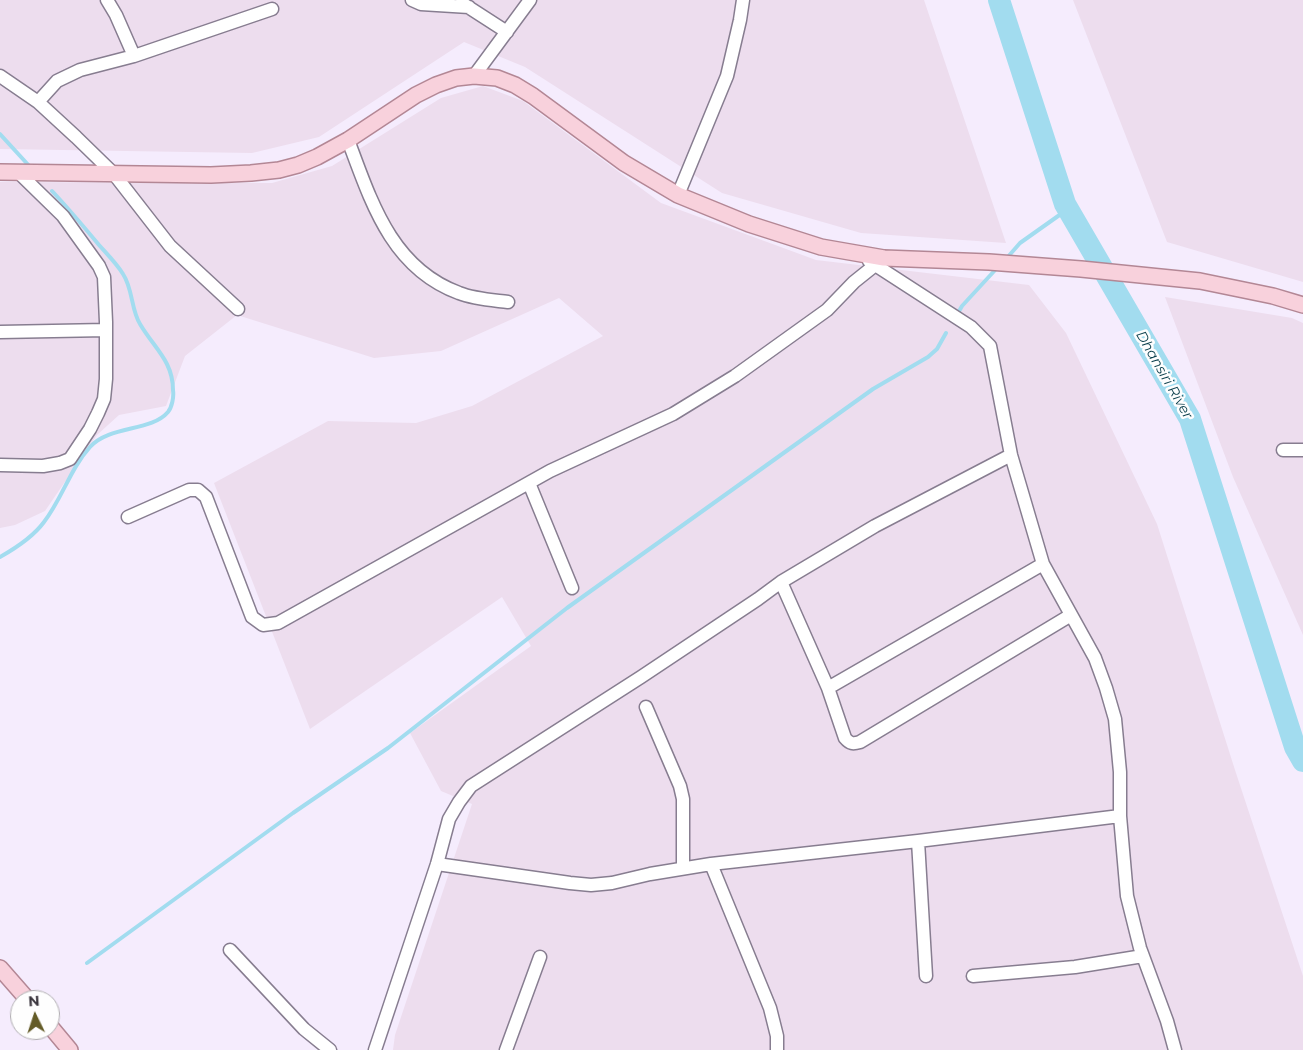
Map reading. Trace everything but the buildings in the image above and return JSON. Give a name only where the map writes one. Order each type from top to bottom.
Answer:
[{"type":"main road","points":[[0,172],[211,175],[251,174],[279,170],[317,157],[348,140],[416,95],[436,85],[456,78],[474,76],[497,78],[515,85],[533,96],[624,163],[678,195],[782,236],[821,247],[858,254],[909,259],[1072,268],[1200,281],[1273,296],[1303,305]]},
{"type":"main road","points":[[0,968],[19,990]]},
{"type":"main road","points":[[60,1038],[70,1050]]},
{"type":"street","points":[[107,0],[116,15],[134,56]]},
{"type":"street","points":[[412,0],[422,4],[469,7]]},
{"type":"street","points":[[458,0],[506,32]]},
{"type":"street","points":[[474,76],[530,0]]},
{"type":"street","points":[[678,195],[727,76],[743,0]]},
{"type":"street","points":[[38,102],[57,81],[80,70],[134,56],[272,8]]},
{"type":"street","points":[[0,76],[38,102],[114,174],[170,246],[238,309]]},
{"type":"street","points":[[348,140],[372,202],[390,237],[408,261],[429,279],[459,294],[508,302]]},
{"type":"street","points":[[0,465],[43,466],[70,459],[90,429],[104,398],[106,379],[104,277],[99,266],[63,216],[19,173]]},
{"type":"street","points":[[858,254],[971,327],[990,346],[1011,455],[1043,564],[1095,658],[1115,719],[1120,772],[1120,816],[1127,896],[1143,956],[1167,1021],[1175,1050]]},
{"type":"street","points":[[128,517],[189,490],[198,490],[206,497],[252,617],[263,625],[278,623],[550,470],[673,414],[735,376],[826,310],[854,282],[874,266]]},
{"type":"street","points":[[0,332],[106,330]]},
{"type":"street","points":[[1283,450],[1303,450]]},
{"type":"street","points":[[375,1050],[437,864],[448,819],[471,786],[648,672],[781,582],[875,526],[1011,455]]},
{"type":"street","points":[[529,483],[572,588]]},
{"type":"street","points":[[828,688],[1043,564]]},
{"type":"street","points":[[781,582],[828,688],[846,738],[850,743],[855,744],[1071,616]]},
{"type":"street","points":[[646,707],[680,786],[683,799],[684,868]]},
{"type":"street","points":[[437,864],[591,885],[612,883],[711,864],[1120,816]]},
{"type":"street","points":[[918,841],[926,976]]},
{"type":"street","points":[[711,864],[770,1008],[777,1036],[777,1050]]},
{"type":"street","points":[[230,950],[304,1029],[330,1050]]},
{"type":"street","points":[[973,976],[1093,965],[1143,956]]},
{"type":"street","points":[[506,1050],[540,957]]},
{"type":"shaded area","points":[[0,0],[924,0],[1006,243],[861,233],[722,193],[525,67],[464,42],[319,137],[252,153],[0,149]]},
{"type":"shaded area","points":[[1073,0],[1303,0],[1303,282],[1167,242]]},
{"type":"shaded area","points":[[483,86],[523,101],[661,203],[816,260],[1029,285],[1066,333],[1157,524],[1303,976],[1303,1050],[393,1050],[395,1035],[472,804],[441,791],[410,733],[531,646],[502,597],[310,729],[214,483],[328,421],[416,423],[472,406],[603,336],[559,298],[441,351],[374,358],[237,315],[185,356],[166,406],[119,415],[97,435],[45,511],[15,525],[0,528],[0,182],[272,183],[332,166],[441,98]]},
{"type":"shaded area","points":[[1165,297],[1292,318],[1303,323],[1303,635],[1233,477]]},
{"type":"waterway","name":"Dhansiri River","points":[[999,0],[1065,204],[1190,419],[1295,747],[1303,761]]},
{"type":"waterway","points":[[0,134],[32,169]]},
{"type":"waterway","points":[[0,557],[24,542],[40,527],[90,447],[108,435],[151,423],[161,418],[168,412],[173,399],[170,371],[162,355],[145,333],[137,318],[129,286],[123,274],[52,191]]},
{"type":"waterway","points":[[1006,259],[1020,243],[1068,209]]},
{"type":"waterway","points":[[958,313],[962,306],[997,268]]},
{"type":"waterway","points":[[87,963],[293,813],[388,748],[567,608],[873,389],[928,357],[937,349],[946,333]]}]
